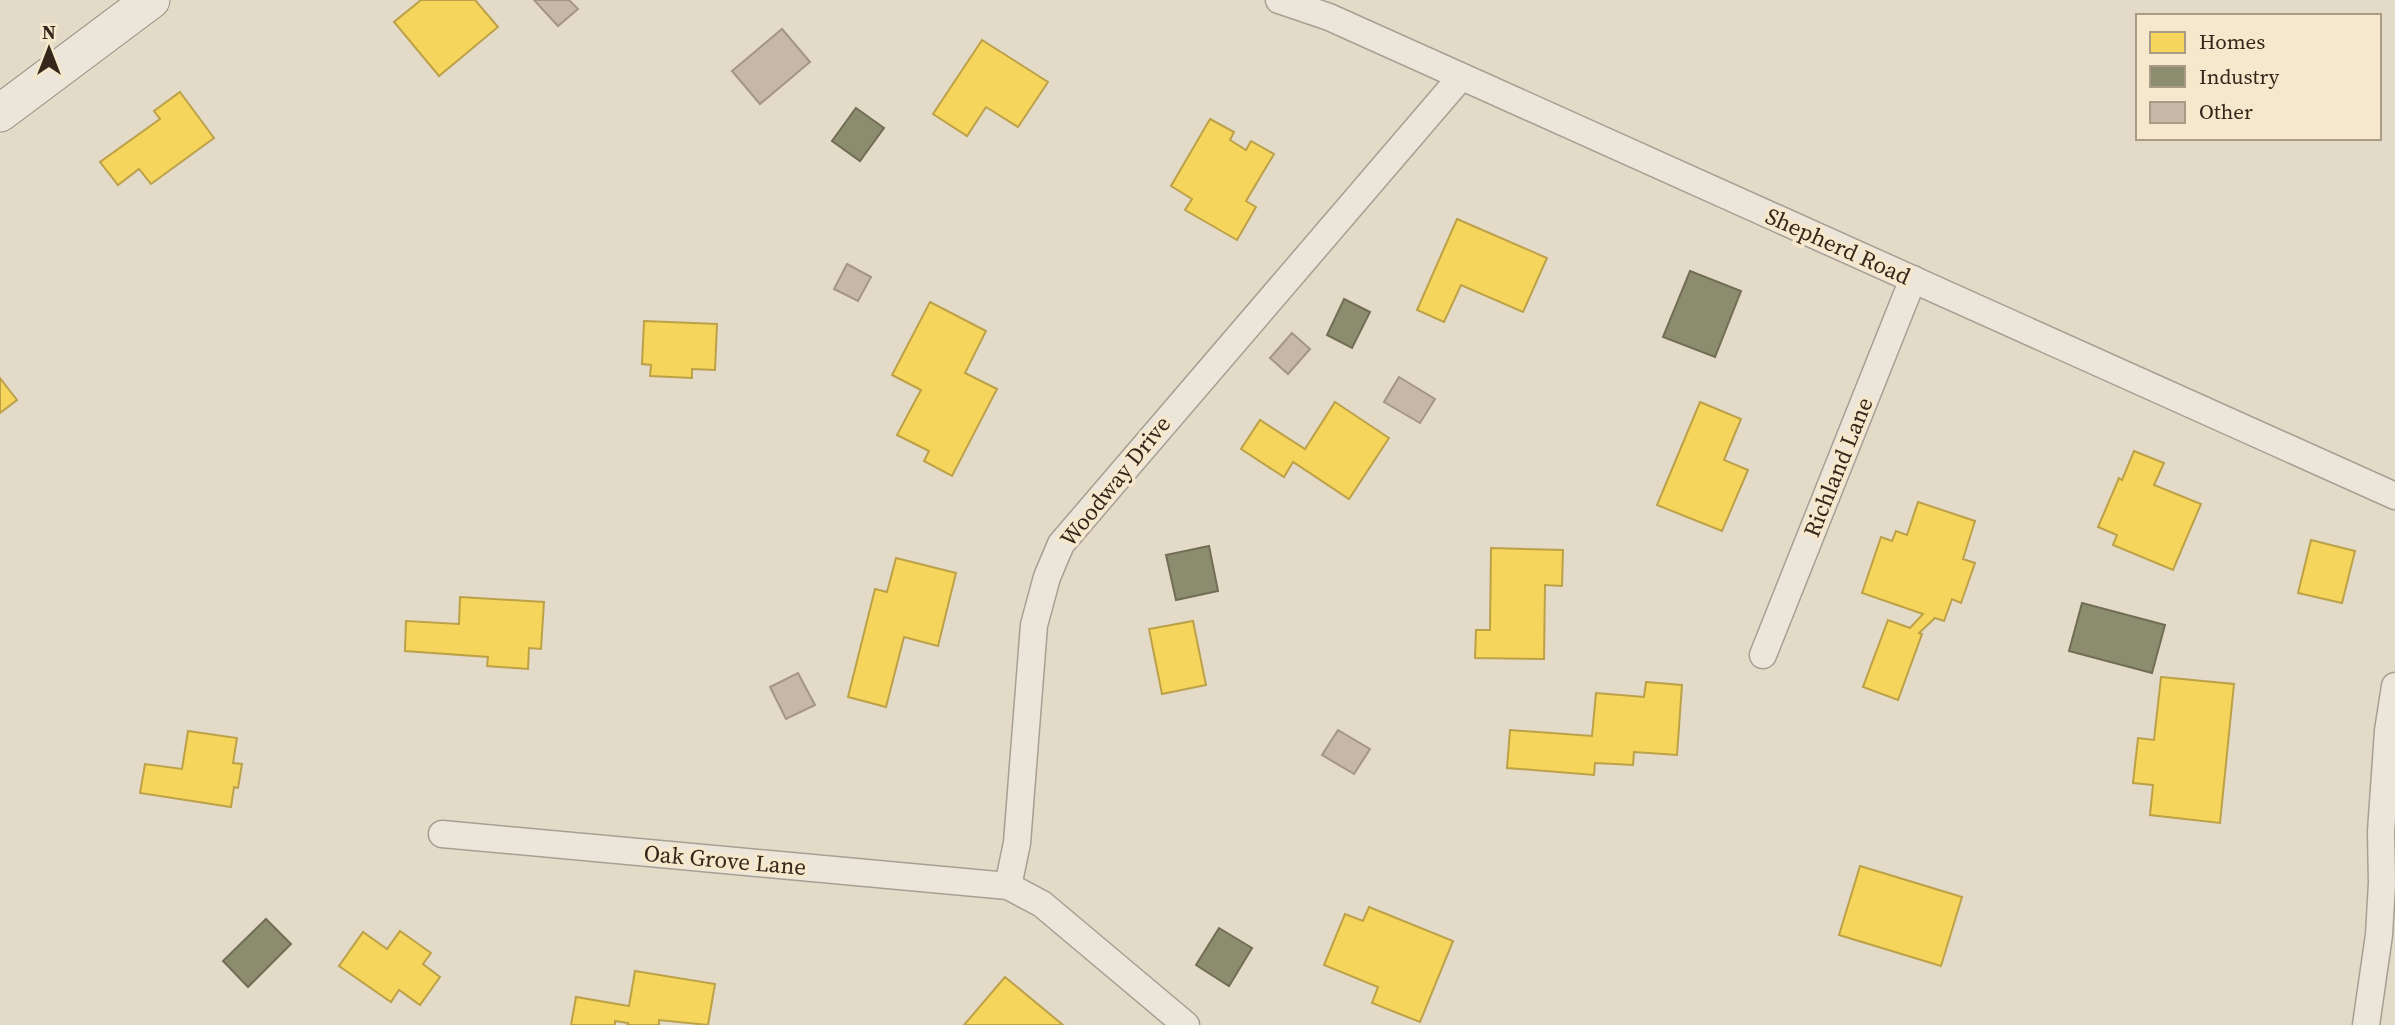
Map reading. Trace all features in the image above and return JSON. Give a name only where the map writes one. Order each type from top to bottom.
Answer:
[{"type":"street","points":[[0,113],[150,0]]},
{"type":"street","name":"Shepherd Road","points":[[1279,0],[1329,17],[2395,496]]},
{"type":"street","name":"Woodway Drive","points":[[1008,886],[1017,843],[1034,625],[1047,577],[1061,544],[1461,77]]},
{"type":"street","name":"Richland Lane","points":[[1763,655],[1913,279]]},
{"type":"street","points":[[2366,1025],[2379,935],[2381,832],[2388,731],[2395,686]]},
{"type":"street","name":"Oak Grove Lane","points":[[442,834],[1008,886]]},
{"type":"street","points":[[1008,886],[1042,904],[1186,1025]]},
{"type":"building: Homes","points":[[421,0],[475,0],[498,27],[439,76],[394,22]]},
{"type":"building: Homes","points":[[982,40],[1048,82],[1018,127],[986,107],[967,136],[933,114]]},
{"type":"building: Homes","points":[[180,92],[214,138],[151,184],[139,169],[118,185],[100,162],[160,119],[154,111]]},
{"type":"building: Homes","points":[[1210,119],[1234,132],[1230,140],[1246,150],[1251,141],[1274,154],[1246,201],[1256,207],[1237,240],[1185,210],[1192,199],[1171,186]]},
{"type":"building: Homes","points":[[1457,219],[1547,258],[1523,312],[1461,285],[1444,322],[1417,310]]},
{"type":"building: Homes","points":[[930,302],[986,331],[965,373],[997,389],[952,476],[924,461],[929,451],[897,435],[921,390],[892,375]]},
{"type":"building: Homes","points":[[644,321],[717,324],[715,370],[692,369],[692,378],[650,376],[651,365],[642,364]]},
{"type":"building: Homes","points":[[0,378],[17,400],[0,413]]},
{"type":"building: Homes","points":[[1335,402],[1389,438],[1349,499],[1293,462],[1284,477],[1241,449],[1260,420],[1305,449]]},
{"type":"building: Homes","points":[[1700,402],[1741,419],[1724,460],[1748,470],[1722,531],[1657,505]]},
{"type":"building: Homes","points":[[2134,451],[2164,463],[2154,485],[2201,504],[2173,570],[2113,545],[2117,535],[2098,527]]},
{"type":"building: Homes","points":[[1918,502],[1975,521],[1963,559],[1975,563],[1961,603],[1952,599],[1944,621],[1935,618],[1919,633],[1922,634],[1898,700],[1863,687],[1888,620],[1910,628],[1923,614],[1862,593],[1881,537],[1892,541],[1896,531],[1907,535]]},
{"type":"building: Homes","points":[[2311,540],[2355,551],[2342,603],[2298,593]]},
{"type":"building: Homes","points":[[1491,548],[1563,550],[1562,586],[1545,585],[1544,659],[1475,658],[1476,630],[1490,630]]},
{"type":"building: Homes","points":[[896,558],[956,573],[938,646],[904,637],[886,707],[848,697],[875,589],[887,592]]},
{"type":"building: Homes","points":[[460,597],[544,602],[541,649],[529,648],[528,669],[487,666],[488,657],[405,651],[406,621],[459,624]]},
{"type":"building: Homes","points":[[1193,621],[1206,685],[1162,694],[1149,629]]},
{"type":"building: Homes","points":[[2161,677],[2234,684],[2220,823],[2150,815],[2153,785],[2133,783],[2138,738],[2154,740]]},
{"type":"building: Homes","points":[[1646,682],[1682,685],[1677,755],[1634,752],[1633,765],[1595,763],[1594,775],[1507,768],[1510,730],[1592,736],[1596,693],[1644,697]]},
{"type":"building: Homes","points":[[188,731],[237,738],[233,763],[242,764],[231,807],[140,793],[145,764],[182,769]]},
{"type":"building: Homes","points":[[1860,866],[1962,897],[1941,966],[1839,935]]},
{"type":"building: Homes","points":[[1369,907],[1453,941],[1420,1022],[1372,1003],[1378,987],[1324,965],[1345,914],[1363,921]]},
{"type":"building: Homes","points":[[400,931],[431,953],[423,964],[440,977],[420,1005],[399,990],[391,1002],[339,966],[363,932],[387,949]]},
{"type":"building: Homes","points":[[635,971],[715,984],[708,1025],[659,1020],[659,1025],[627,1025],[628,1023],[615,1021],[615,1025],[571,1025],[576,997],[629,1006]]},
{"type":"building: Homes","points":[[1005,977],[1063,1025],[964,1025]]},
{"type":"building: Industry","points":[[856,108],[884,128],[860,161],[832,141]]},
{"type":"building: Industry","points":[[1690,271],[1741,291],[1715,357],[1663,337]]},
{"type":"building: Industry","points":[[1344,299],[1370,312],[1352,348],[1327,335]]},
{"type":"building: Industry","points":[[1209,546],[1218,591],[1176,600],[1166,555]]},
{"type":"building: Industry","points":[[2082,603],[2165,625],[2152,673],[2069,651]]},
{"type":"building: Industry","points":[[266,919],[291,944],[248,987],[223,961]]},
{"type":"building: Industry","points":[[1219,928],[1252,948],[1229,986],[1196,965]]},
{"type":"building: Other","points":[[534,0],[569,0],[578,9],[558,26]]},
{"type":"building: Other","points":[[782,29],[810,62],[760,104],[732,71]]},
{"type":"building: Other","points":[[847,264],[871,277],[858,301],[834,289]]},
{"type":"building: Other","points":[[1292,333],[1310,349],[1288,374],[1270,358]]},
{"type":"building: Other","points":[[1399,377],[1435,399],[1420,423],[1384,402]]},
{"type":"building: Other","points":[[798,673],[815,705],[786,719],[770,687]]},
{"type":"building: Other","points":[[1338,730],[1370,749],[1354,774],[1322,755]]}]
